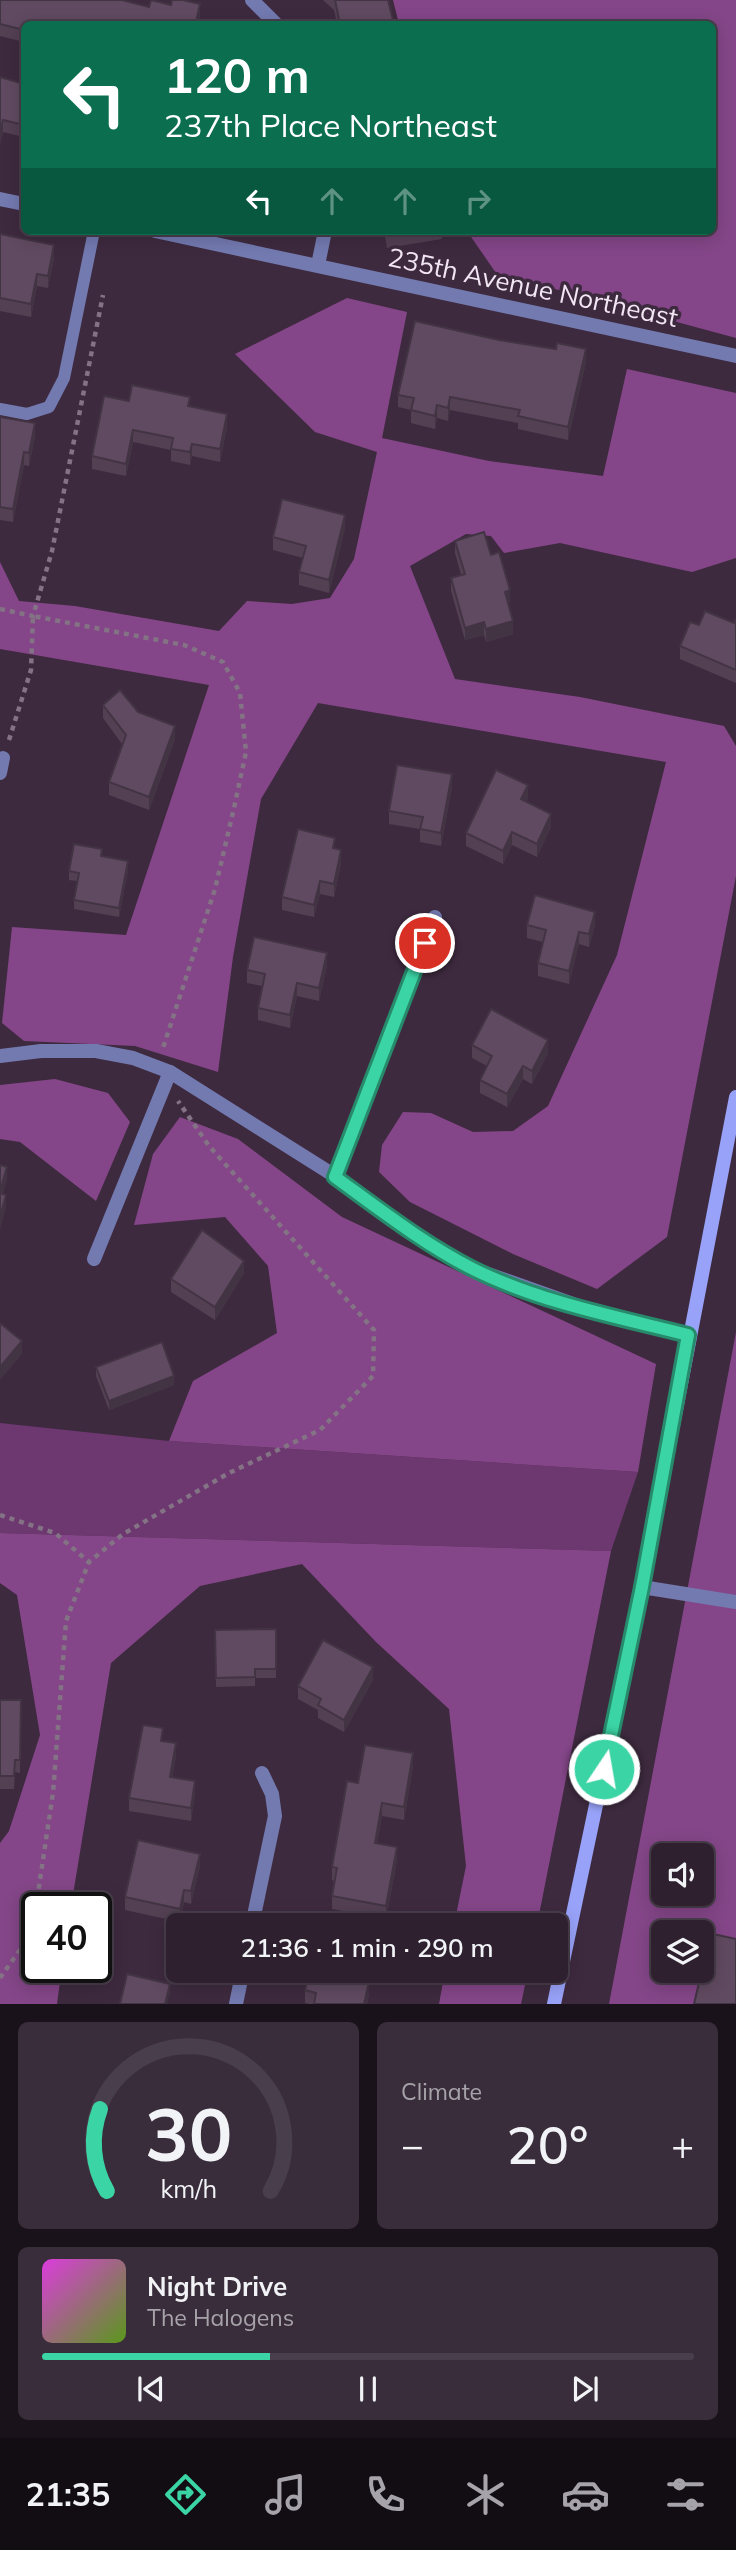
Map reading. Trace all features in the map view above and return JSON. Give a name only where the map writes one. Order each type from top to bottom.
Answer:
[{"type":"street","points":[[252,0],[273,20]]},
{"type":"street","points":[[0,199],[21,203]]},
{"type":"street","name":"235th Avenue Northeast","points":[[174,235],[736,356]]},
{"type":"street","points":[[318,265],[324,235]]},
{"type":"street","points":[[335,1177],[435,918]]},
{"type":"street","points":[[0,1056],[41,1051],[96,1051],[133,1058],[170,1072],[335,1177],[407,1229],[474,1269],[579,1307],[688,1335]]},
{"type":"street","points":[[94,1259],[170,1072]]},
{"type":"street","points":[[554,2004],[642,1587],[688,1335],[736,1097]]},
{"type":"street","points":[[642,1587],[736,1602]]},
{"type":"street","points":[[255,1913],[275,1816],[272,1794],[262,1773]]},
{"type":"street","points":[[236,2004],[240,1983]]},
{"type":"lane","points":[[0,409],[27,414],[49,407],[64,378],[93,235]]},
{"type":"path","points":[[2,766],[31,670],[33,616],[52,551],[105,283]]},
{"type":"path","points":[[0,609],[184,645],[223,662],[240,693],[246,752],[234,808],[215,889],[172,1024],[155,1067],[209,1146],[374,1330],[373,1376],[320,1430],[229,1473],[123,1534],[89,1562],[66,1621],[52,1793],[32,1933],[0,1978]]},
{"type":"path","points":[[0,1515],[55,1534],[89,1562]]},
{"type":"shaded area","points":[[393,0],[736,0],[736,338],[496,273],[470,235],[716,235],[716,21],[398,21]]},
{"type":"shaded area","points":[[347,298],[407,312],[382,438],[489,461],[603,476],[627,369],[736,393],[736,558],[692,572],[560,543],[504,553],[491,536],[466,534],[410,566],[455,679],[580,697],[724,726],[736,746],[736,876],[667,1237],[597,1289],[513,1254],[410,1202],[379,1172],[382,1145],[403,1112],[431,1113],[473,1132],[513,1131],[548,1106],[617,955],[666,762],[318,703],[261,799],[233,957],[218,1072],[135,1046],[24,1041],[2,1023],[12,927],[126,935],[209,685],[0,649],[0,562],[19,601],[75,606],[219,631],[247,601],[292,604],[330,598],[354,559],[377,452],[315,432],[235,354]]},
{"type":"shaded area","points":[[55,1079],[108,1093],[130,1122],[96,1201],[20,1142],[0,1139],[0,1085]]},
{"type":"shaded area","points":[[180,1117],[238,1139],[342,1217],[656,1364],[638,1472],[169,1441],[193,1381],[277,1333],[268,1266],[225,1217],[134,1225],[153,1154]]},
{"type":"shaded area","points":[[736,1332],[736,2004],[609,2004]]},
{"type":"shaded area","points":[[0,1423],[169,1441],[638,1472],[611,1551],[0,1533]]},
{"type":"shaded area","points":[[0,1533],[611,1551],[539,1913],[456,1913],[466,1866],[449,1709],[376,1642],[302,1564],[200,1586],[111,1663],[73,1892],[21,1892],[21,1983],[60,1983],[57,2004],[0,2004],[0,1843],[9,1831],[40,1735],[17,1595],[0,1583]]},
{"type":"shaded area","points":[[443,1983],[525,1983],[521,2004],[439,2004]]},
{"type":"building","points":[[0,0],[122,0],[149,7],[151,0],[171,5],[172,0],[200,4],[196,21],[21,21],[21,29],[0,24]]},
{"type":"building","points":[[335,0],[388,0],[393,21],[339,21]]},
{"type":"building","points":[[0,77],[21,83],[21,124],[3,120],[0,132]]},
{"type":"building","points":[[0,234],[54,245],[48,276],[37,274],[31,304],[0,298]]},
{"type":"building","points":[[415,321],[499,340],[556,349],[557,343],[586,349],[568,427],[518,416],[520,410],[450,397],[448,408],[437,405],[435,416],[411,410],[414,398],[398,395]]},
{"type":"building","points":[[132,385],[190,397],[188,406],[227,414],[220,449],[192,444],[190,452],[171,449],[173,438],[133,430],[126,464],[92,456],[104,396],[129,401]]},
{"type":"building","points":[[0,417],[35,423],[29,453],[24,452],[13,509],[0,507]]},
{"type":"building","points":[[282,499],[345,515],[329,580],[299,572],[306,546],[273,537]]},
{"type":"building","points":[[484,532],[491,555],[499,552],[510,590],[505,592],[513,621],[486,629],[484,622],[465,628],[451,578],[465,574],[455,541]]},
{"type":"building","points":[[705,611],[734,623],[736,619],[736,670],[680,646],[690,622],[699,625]]},
{"type":"building","points":[[120,690],[138,712],[175,726],[149,797],[109,782],[126,735],[103,705]]},
{"type":"building","points":[[397,765],[452,774],[441,833],[420,829],[423,817],[389,811]]},
{"type":"building","points":[[496,770],[528,785],[521,799],[551,814],[537,844],[512,832],[503,851],[466,833]]},
{"type":"building","points":[[298,829],[335,838],[333,848],[341,850],[334,884],[320,881],[314,905],[282,897]]},
{"type":"building","points":[[74,844],[102,849],[101,856],[128,861],[119,908],[74,900],[79,873],[69,871]]},
{"type":"building","points":[[535,895],[595,912],[589,934],[579,932],[569,971],[538,963],[546,930],[527,925]]},
{"type":"building","points":[[254,937],[327,953],[319,988],[297,983],[290,1015],[258,1008],[265,974],[247,970]]},
{"type":"building","points":[[491,1009],[548,1040],[532,1071],[523,1066],[507,1094],[480,1080],[492,1056],[472,1045]]},
{"type":"building","points":[[0,1165],[7,1167],[0,1191]]},
{"type":"building","points":[[0,1193],[6,1195],[0,1217]]},
{"type":"building","points":[[202,1230],[244,1261],[215,1307],[171,1279]]},
{"type":"building","points":[[0,1323],[22,1341],[0,1367]]},
{"type":"building","points":[[162,1342],[174,1376],[109,1401],[96,1367]]},
{"type":"building","points":[[276,1629],[276,1669],[255,1669],[255,1677],[216,1678],[215,1630]]},
{"type":"building","points":[[323,1640],[373,1667],[344,1720],[318,1705],[321,1699],[298,1686]]},
{"type":"building","points":[[0,1700],[21,1700],[20,1760],[15,1760],[14,1776],[0,1776]]},
{"type":"building","points":[[143,1725],[163,1728],[161,1741],[176,1743],[170,1777],[195,1781],[191,1808],[129,1798]]},
{"type":"building","points":[[365,1745],[413,1753],[404,1807],[382,1803],[375,1843],[397,1847],[386,1906],[332,1896],[337,1868],[332,1867],[347,1781],[358,1783]]},
{"type":"building","points":[[138,1840],[200,1854],[191,1891],[184,1890],[180,1909],[125,1897]]},
{"type":"building","points":[[714,1934],[736,1939],[736,2004],[694,2004],[699,1983],[714,1983]]},
{"type":"building","points":[[127,1974],[170,1984],[165,2004],[120,2004]]},
{"type":"building","points":[[307,1983],[369,1983],[364,2004],[314,2004],[316,1993],[305,1990]]},
{"type":"route","points":[[425,943],[335,1177],[407,1229],[474,1269],[579,1307],[688,1335],[642,1587],[604,1769]]}]
